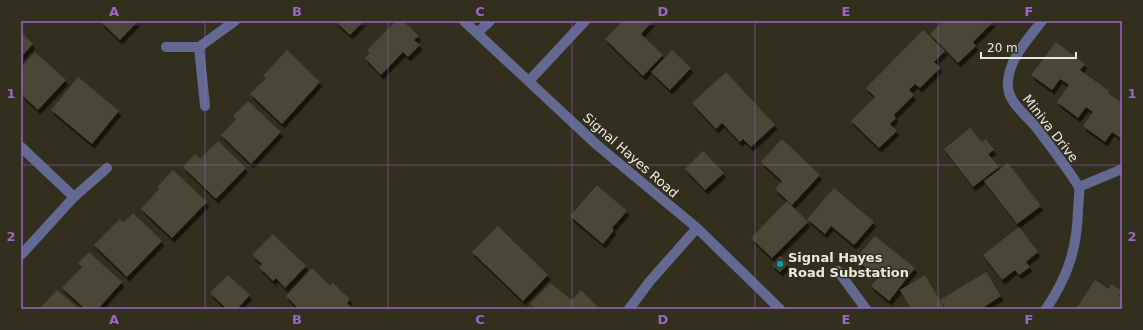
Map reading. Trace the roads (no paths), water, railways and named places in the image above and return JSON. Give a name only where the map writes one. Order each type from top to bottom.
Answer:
[{"type":"street","points":[[166,47],[199,47],[235,21]]},
{"type":"street","name":"Signal Hayes Road","points":[[464,21],[597,145],[697,228],[780,309]]},
{"type":"street","points":[[477,33],[490,21]]},
{"type":"street","points":[[529,81],[585,21]]},
{"type":"street","name":"Miniva Drive","points":[[1042,21],[1013,62],[1008,77],[1008,88],[1012,100],[1036,128],[1079,187]]},
{"type":"street","points":[[199,47],[205,106]]},
{"type":"street","points":[[21,147],[74,197]]},
{"type":"street","points":[[21,255],[74,197],[106,168]]},
{"type":"street","points":[[1046,309],[1057,293],[1070,266],[1077,227],[1079,187],[1122,169]]},
{"type":"street","points":[[629,309],[650,281],[697,228]]},
{"type":"street","points":[[838,271],[866,309]]},
{"type":"place","name":"Signal Hayes Road Substation","points":[[780,264]]}]
